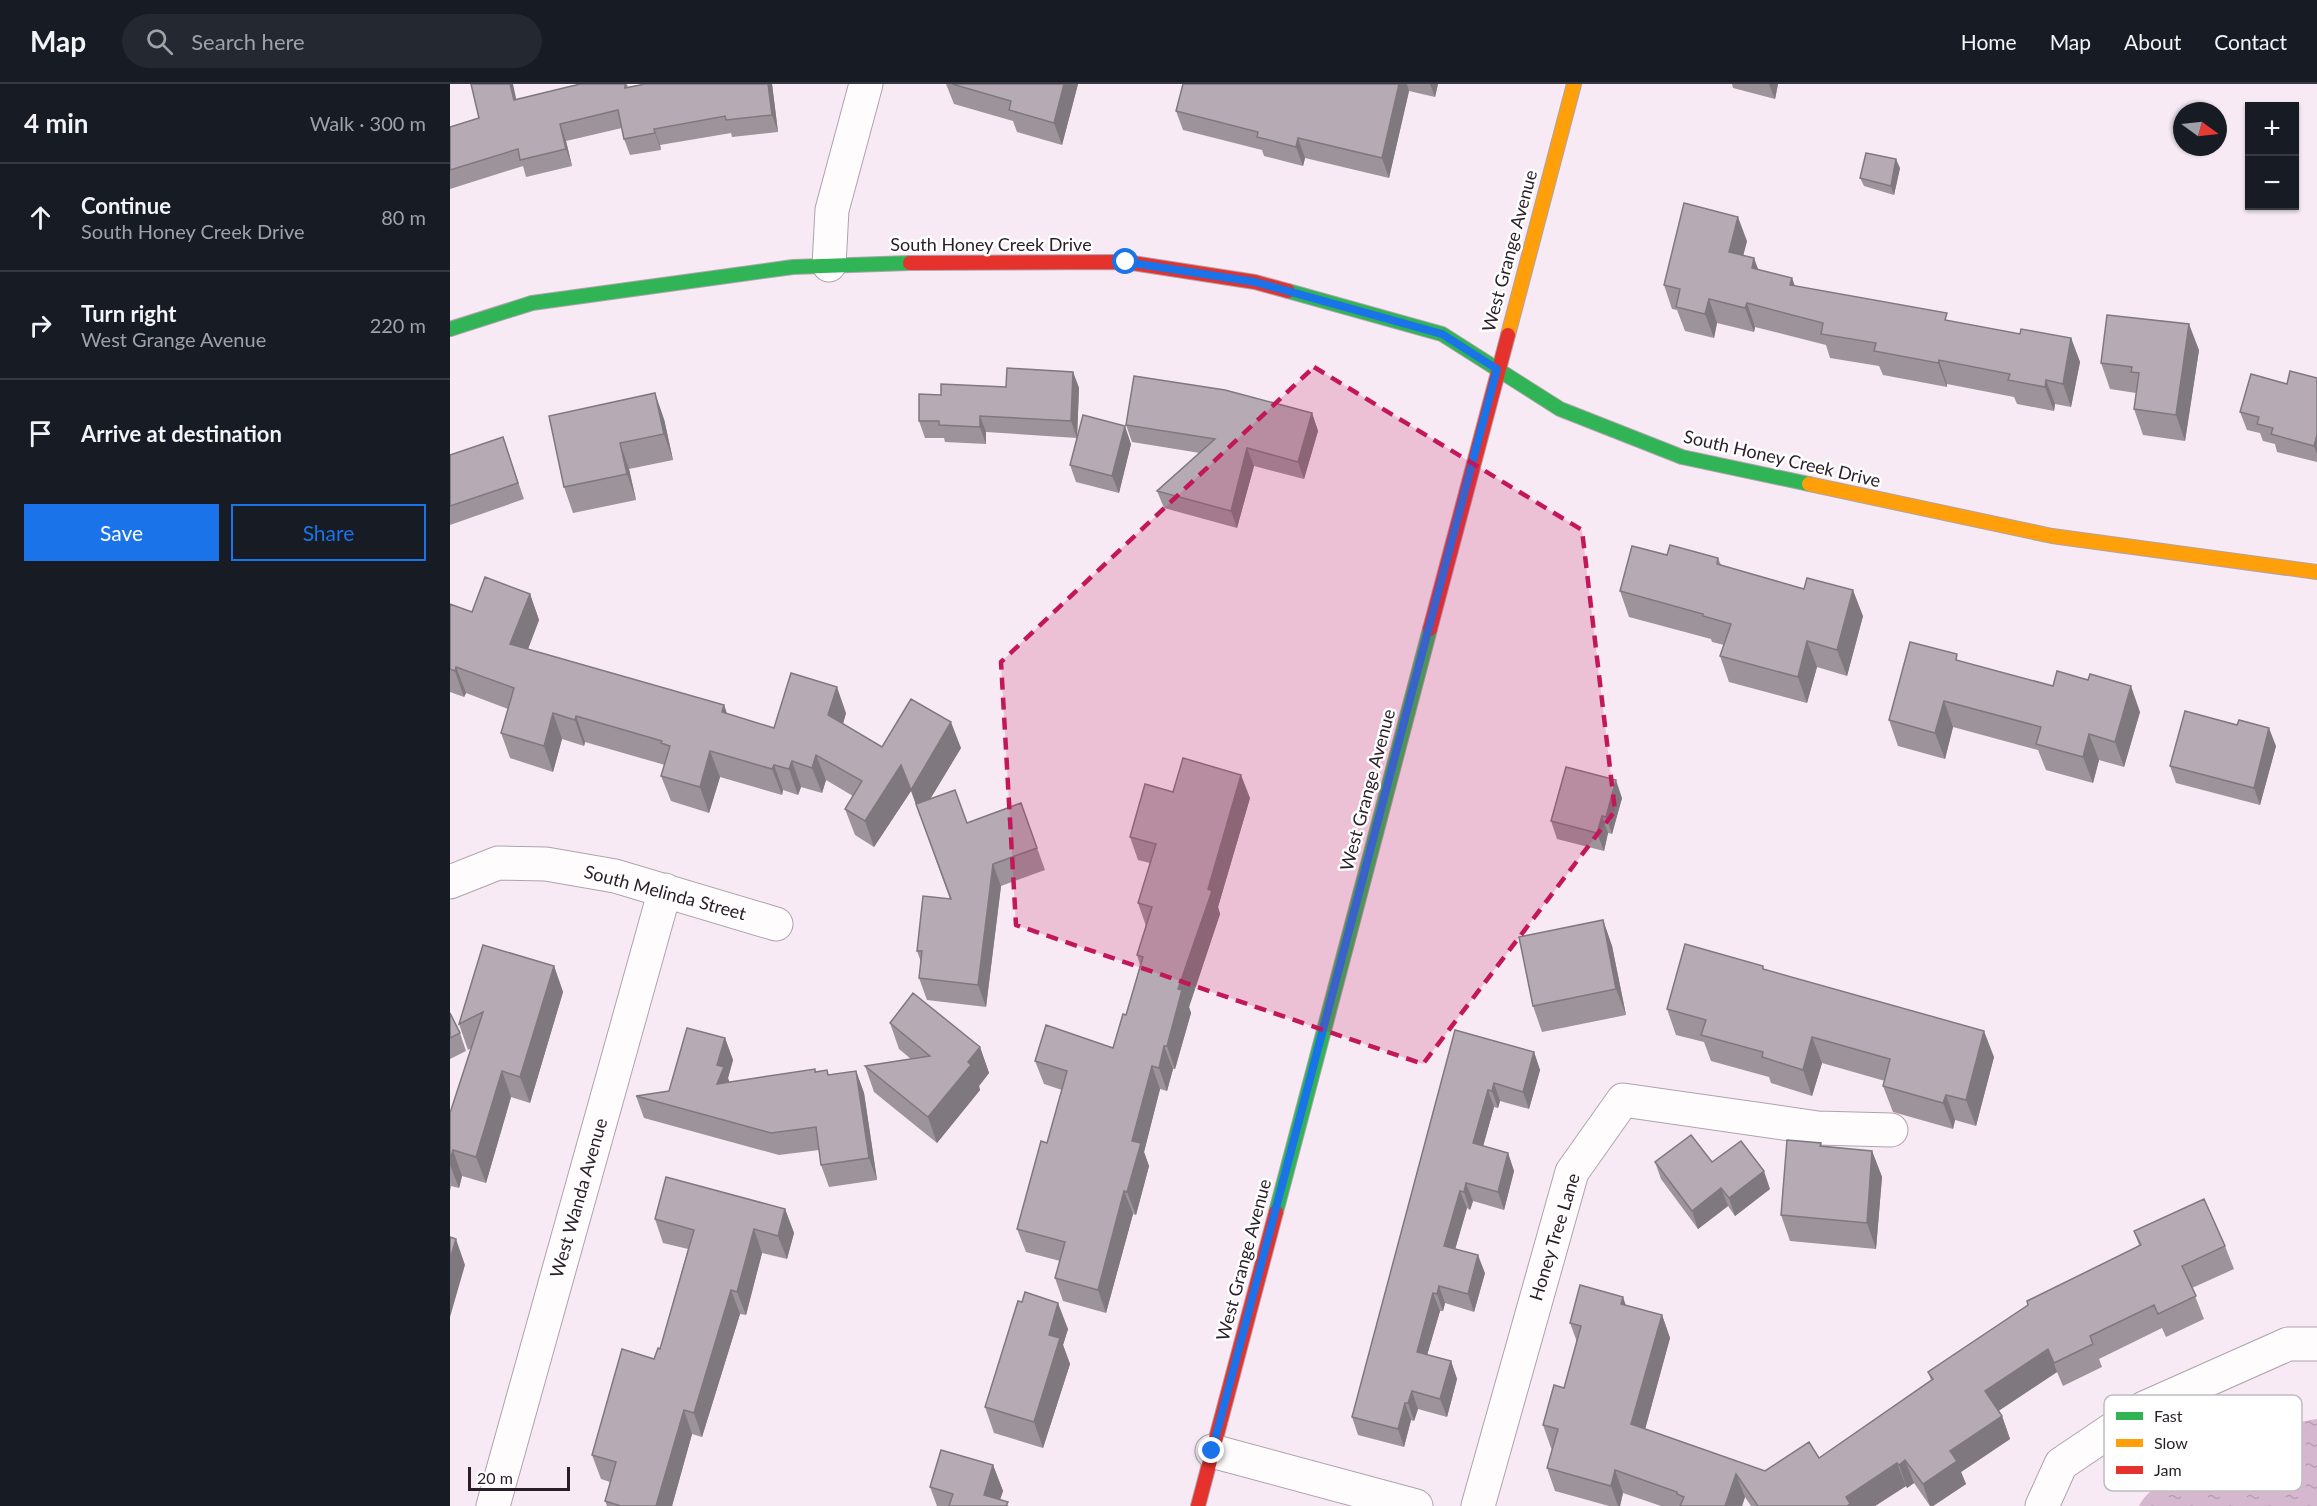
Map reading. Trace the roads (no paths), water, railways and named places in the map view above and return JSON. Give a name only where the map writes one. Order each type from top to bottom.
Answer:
[{"type":"street","points":[[828,265],[832,210],[866,84]]},
{"type":"street","name":"West Grange Avenue","points":[[1200,1505],[1212,1451],[1574,84]]},
{"type":"street","name":"South Honey Creek Drive","points":[[450,329],[532,303],[793,267],[1126,262],[1255,282],[1442,334],[1560,409],[1682,457],[2052,536],[2317,572]]},
{"type":"street","name":"South Melinda Street","points":[[450,882],[498,863],[546,864],[615,876],[776,924]]},
{"type":"street","name":"West Wanda Avenue","points":[[494,1506],[665,890]]},
{"type":"street","name":"Honey Tree Lane","points":[[1478,1506],[1572,1172],[1623,1100],[1818,1128],[1891,1130]]},
{"type":"street","points":[[2173,1395],[2288,1344],[2317,1344]]},
{"type":"street","points":[[2042,1506],[2061,1464],[2104,1435]]},
{"type":"street","points":[[1212,1451],[1416,1506]]},
{"type":"water","points":[[2317,1419],[2317,1506],[2139,1506],[2151,1491],[2302,1491],[2302,1422]]}]
